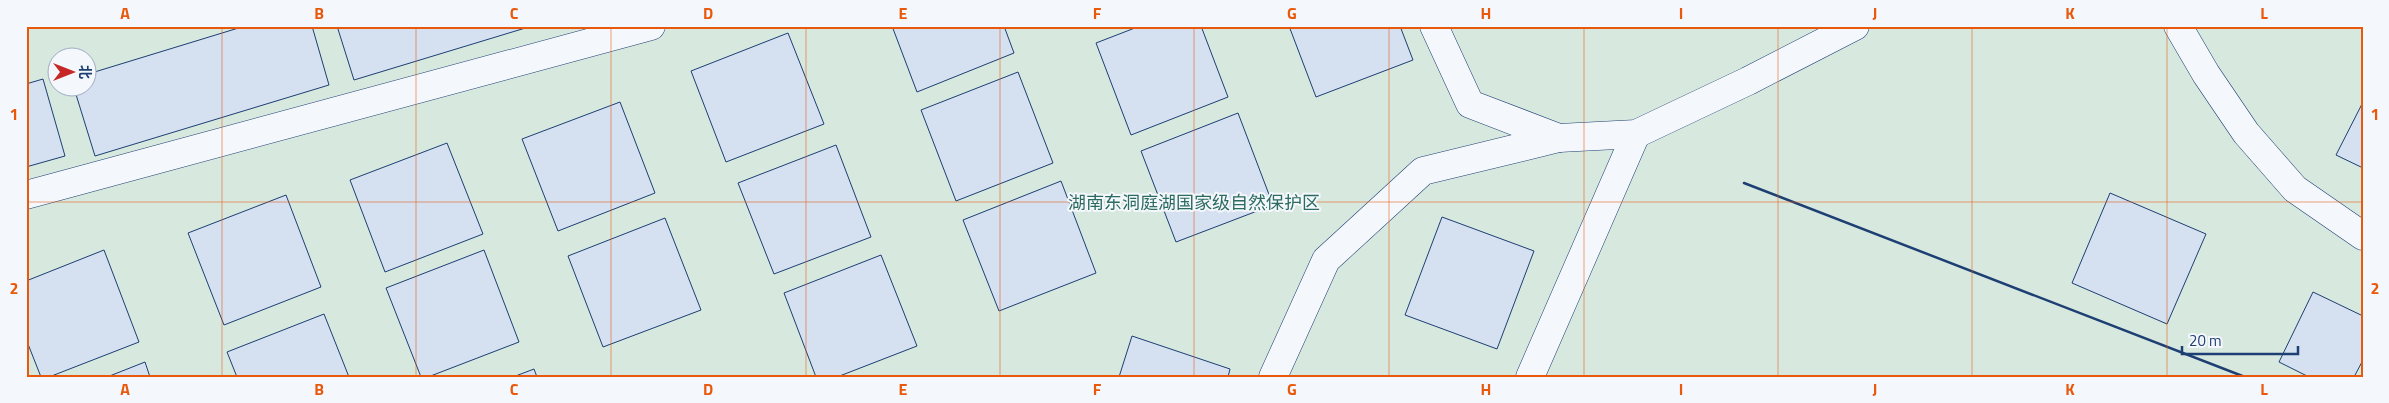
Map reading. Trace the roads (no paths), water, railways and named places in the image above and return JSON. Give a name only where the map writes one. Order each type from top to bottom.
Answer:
[{"type":"street","points":[[26,195],[651,26]]},
{"type":"street","points":[[1434,26],[1470,104],[1559,138]]},
{"type":"street","points":[[1273,377],[1326,260],[1423,171],[1559,138],[1636,134],[1748,82],[1855,26]]},
{"type":"street","points":[[2178,26],[2206,74],[2241,126],[2295,189],[2363,236]]},
{"type":"street","points":[[1530,377],[1636,134]]},
{"type":"park label","name":"湖南东洞庭湖国家级自然保护区","points":[[1194,202]]}]
